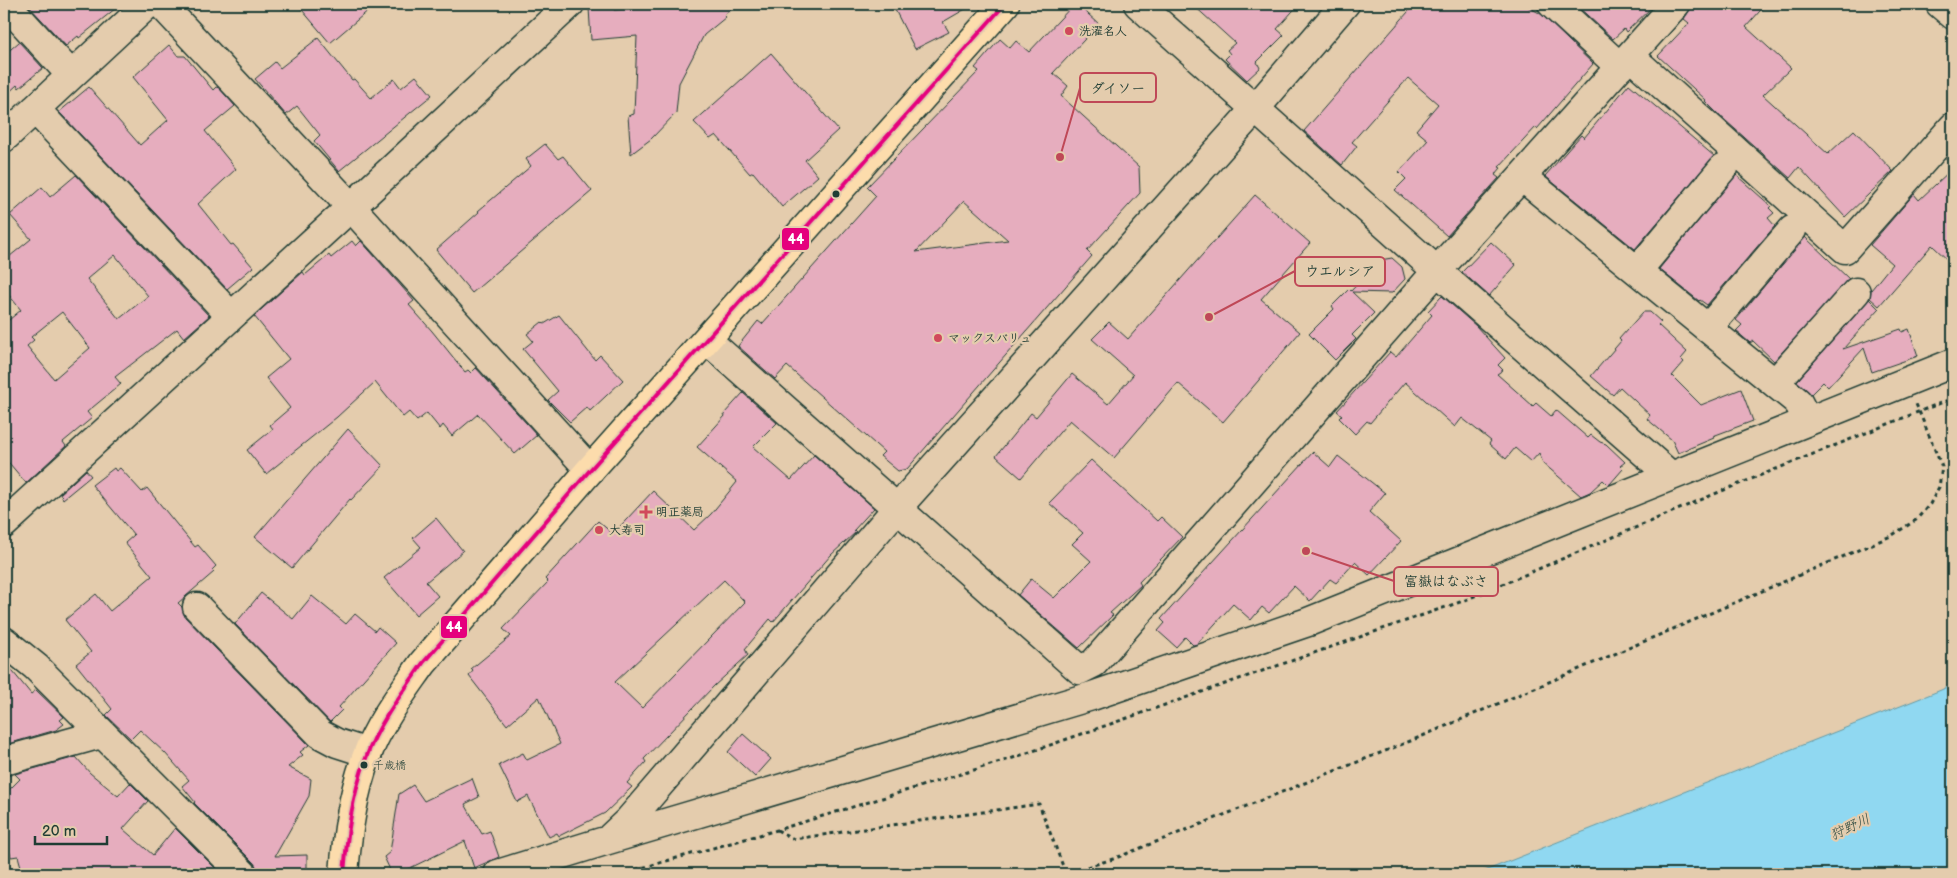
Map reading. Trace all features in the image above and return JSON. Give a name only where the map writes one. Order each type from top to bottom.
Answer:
[{"type":"main road","points":[[344,874],[351,810],[368,753],[403,691],[423,663],[590,470],[1005,4]]},
{"type":"street","points":[[6,4],[71,75]]},
{"type":"street","points":[[4,138],[148,4]]},
{"type":"street","points":[[161,4],[350,207],[590,470]]},
{"type":"street","points":[[4,524],[570,4]]},
{"type":"street","points":[[1138,4],[1437,271],[1671,476]]},
{"type":"street","points":[[608,840],[635,812],[898,507],[1255,109],[1345,4]]},
{"type":"street","points":[[1552,4],[1625,62],[1845,249],[1953,127]]},
{"type":"street","points":[[1940,4],[1953,15]]},
{"type":"street","points":[[707,340],[1080,670],[1094,663],[1437,271],[1625,62],[1671,5]]},
{"type":"street","points":[[35,108],[232,316]]},
{"type":"street","points":[[1638,270],[1723,168]]},
{"type":"street","points":[[1522,177],[1798,402],[1808,420]]},
{"type":"street","points":[[1708,328],[1792,230]]},
{"type":"street","points":[[1775,383],[1856,292]]},
{"type":"street","points":[[498,874],[1092,696],[1280,632],[1953,363]]},
{"type":"street","points":[[197,607],[320,734],[337,743],[368,753]]},
{"type":"street","points":[[4,641],[36,667],[243,874]]},
{"type":"street","points":[[4,760],[101,734]]},
{"type":"path","points":[[777,830],[794,839],[1039,804],[1065,874],[1113,858],[1413,740],[1890,536],[1916,520],[1930,504],[1939,487],[1942,467],[1918,412]]},
{"type":"water","name":"狩野川","points":[[1953,684],[1953,874],[1477,874],[1941,690]]},
{"type":"building","points":[[27,4],[121,4],[79,38],[78,36],[66,46]]},
{"type":"building","points":[[297,4],[376,4],[330,43]]},
{"type":"building","points":[[646,4],[737,4],[724,15],[726,17],[704,35],[679,83],[676,113],[651,139],[631,154],[628,116],[634,114],[637,36],[591,40],[589,8],[613,6],[614,10],[641,8]]},
{"type":"building","points":[[892,4],[974,4],[943,22],[949,32],[915,49]]},
{"type":"building","points":[[1074,4],[1077,4],[1099,24],[1053,73],[1068,86],[1061,96],[1139,167],[1140,193],[1087,251],[1092,256],[907,469],[898,471],[880,456],[884,452],[787,366],[775,379],[738,346],[758,321],[762,324],[876,196],[867,187],[979,71],[975,68],[1000,39],[1010,48],[1016,41],[1029,52]],"holes":[[[964,201],[1008,240],[916,252]]]},
{"type":"building","points":[[1192,4],[1299,4],[1277,29],[1284,35],[1257,62],[1260,68],[1247,80],[1225,59],[1230,54],[1227,50],[1235,43]]},
{"type":"building","points":[[1415,4],[1523,4],[1541,14],[1593,64],[1537,129],[1536,127],[1499,167],[1501,168],[1495,175],[1499,178],[1447,236],[1395,190],[1406,179],[1399,172],[1428,140],[1416,130],[1438,104],[1408,78],[1352,142],[1357,146],[1342,165],[1304,131]]},
{"type":"building","points":[[1575,4],[1655,4],[1626,32],[1624,29],[1613,39]]},
{"type":"building","points":[[1691,4],[1766,4],[1746,27],[1791,68],[1763,95],[1828,154],[1854,130],[1893,171],[1845,217],[1799,167],[1790,178],[1717,113],[1706,100],[1658,56],[1689,23],[1684,19],[1691,8]]},
{"type":"building","points":[[318,38],[352,80],[354,79],[371,98],[394,79],[401,88],[416,76],[432,95],[339,171],[314,141],[320,135],[297,106],[286,115],[255,79],[275,62],[280,68]]},
{"type":"building","points":[[19,42],[43,68],[19,88],[17,85],[4,97],[4,55]]},
{"type":"building","points":[[169,45],[178,56],[185,56],[213,90],[216,87],[219,88],[235,106],[205,131],[236,169],[198,204],[231,245],[233,244],[253,267],[227,289],[59,112],[89,87],[140,145],[168,120],[133,77]]},
{"type":"building","points":[[771,53],[838,130],[805,160],[818,176],[782,207],[753,172],[750,174],[716,135],[710,139],[694,122]]},
{"type":"building","points":[[1629,84],[1714,156],[1635,249],[1545,176],[1581,135],[1584,138]]},
{"type":"building","points":[[545,144],[558,159],[563,156],[592,191],[472,293],[436,250],[531,166],[526,159]]},
{"type":"building","points":[[1953,168],[1953,265],[1932,245],[1879,306],[1870,298],[1871,290],[1892,264],[1870,245],[1914,194],[1919,200]]},
{"type":"building","points":[[76,175],[209,316],[184,338],[177,329],[115,377],[121,384],[87,412],[92,418],[63,442],[66,446],[26,483],[4,457],[4,324],[21,310],[4,289],[4,261],[31,239],[10,215],[42,187],[50,197]],"holes":[[[115,255],[148,296],[119,319],[87,279]],[[62,312],[90,348],[54,379],[27,346],[34,340],[31,337]]]},
{"type":"building","points":[[1736,175],[1771,206],[1769,208],[1774,213],[1768,218],[1775,226],[1707,305],[1699,301],[1659,269]]},
{"type":"building","points":[[1255,195],[1310,243],[1261,299],[1300,332],[1223,422],[1178,383],[1114,458],[1070,420],[1021,478],[996,456],[1031,413],[1036,417],[1072,374],[1108,404],[1133,375],[1092,339],[1109,322],[1128,339]]},
{"type":"building","points":[[1805,237],[1849,279],[1774,361],[1753,341],[1750,343],[1736,331],[1742,325],[1736,320]]},
{"type":"building","points":[[352,241],[356,246],[361,241],[402,287],[414,301],[409,305],[465,372],[468,370],[471,373],[476,368],[537,435],[515,454],[478,414],[452,436],[443,425],[440,429],[427,413],[417,421],[409,412],[403,417],[375,382],[337,417],[266,474],[247,450],[273,429],[270,425],[290,408],[266,378],[289,359],[254,316],[303,272],[305,275],[329,255],[331,258]]},
{"type":"building","points":[[1491,242],[1516,265],[1489,296],[1462,272]]},
{"type":"building","points":[[1392,258],[1402,267],[1405,279],[1392,293],[1352,292],[1374,313],[1352,335],[1356,339],[1335,360],[1309,334],[1334,309],[1332,306],[1349,289],[1351,291],[1380,260]]},
{"type":"building","points":[[1442,296],[1476,326],[1505,358],[1498,365],[1503,370],[1497,374],[1533,406],[1536,403],[1551,416],[1556,410],[1588,438],[1591,435],[1606,444],[1625,462],[1620,466],[1623,469],[1610,484],[1608,485],[1603,480],[1590,492],[1581,496],[1543,463],[1539,453],[1531,462],[1515,448],[1506,459],[1489,444],[1491,441],[1462,418],[1455,427],[1405,382],[1370,423],[1367,421],[1355,434],[1339,418],[1342,415],[1337,411],[1390,352],[1396,357],[1432,315],[1428,311]]},
{"type":"building","points":[[1869,299],[1879,309],[1843,349],[1901,329],[1902,332],[1909,329],[1918,356],[1872,372],[1864,348],[1828,387],[1823,382],[1811,394],[1797,381]]},
{"type":"building","points":[[1643,312],[1650,312],[1661,322],[1658,325],[1687,352],[1681,359],[1684,362],[1672,376],[1701,405],[1741,389],[1753,421],[1713,436],[1714,438],[1678,453],[1672,440],[1647,419],[1650,415],[1620,387],[1613,395],[1591,376],[1621,341],[1619,339]]},
{"type":"building","points":[[559,315],[595,360],[600,355],[623,380],[590,411],[587,407],[570,422],[548,400],[558,391],[523,349],[533,341],[527,334],[542,322],[544,324]]},
{"type":"building","points":[[743,393],[777,423],[753,447],[791,480],[814,455],[874,508],[854,530],[856,532],[831,555],[773,622],[770,619],[745,649],[748,655],[714,686],[644,759],[646,762],[627,783],[632,787],[605,813],[559,836],[557,833],[549,837],[528,796],[517,802],[499,765],[523,753],[527,760],[560,744],[539,697],[507,725],[469,676],[473,671],[471,669],[511,636],[503,629],[548,582],[545,579],[598,521],[613,534],[653,491],[694,530],[711,514],[737,482],[697,447],[725,416],[724,414]],"holes":[[[724,580],[745,602],[642,708],[615,682]]]},
{"type":"building","points":[[348,429],[383,466],[350,499],[292,568],[255,537]]},
{"type":"building","points":[[1313,452],[1330,467],[1338,456],[1385,493],[1369,512],[1401,541],[1369,575],[1355,562],[1336,583],[1330,579],[1310,601],[1294,586],[1269,613],[1262,607],[1251,620],[1233,604],[1197,644],[1193,645],[1185,637],[1176,647],[1158,631],[1165,623],[1161,619]]},
{"type":"building","points":[[1091,460],[1157,521],[1161,517],[1182,537],[1139,582],[1141,585],[1110,613],[1113,615],[1079,648],[1018,595],[1031,579],[1054,598],[1091,561],[1072,544],[1083,533],[1049,503]]},
{"type":"building","points":[[114,468],[116,471],[120,468],[142,492],[147,488],[195,547],[198,545],[216,566],[212,570],[214,572],[178,603],[182,607],[185,617],[309,745],[300,752],[303,755],[288,767],[311,779],[309,796],[275,856],[307,855],[307,874],[258,874],[254,863],[194,803],[182,786],[189,780],[165,753],[140,730],[131,739],[106,715],[112,709],[76,664],[91,652],[65,620],[96,594],[110,611],[152,576],[125,543],[134,535],[92,485]]},
{"type":"building","points":[[86,470],[91,476],[63,499],[60,494]]},
{"type":"building","points":[[436,518],[463,551],[426,582],[438,596],[416,615],[384,578],[421,547],[413,538]]},
{"type":"building","points":[[261,593],[293,619],[312,596],[346,624],[355,614],[375,631],[378,627],[396,643],[339,707],[342,710],[330,722],[235,624]]},
{"type":"building","points":[[4,661],[31,694],[36,690],[64,717],[60,720],[64,724],[56,730],[4,745]]},
{"type":"building","points":[[743,734],[771,759],[755,777],[728,752]]},
{"type":"building","points":[[76,757],[90,773],[118,796],[130,783],[148,801],[123,829],[153,855],[175,828],[221,874],[23,874],[18,856],[11,857],[8,846],[4,847],[4,795],[20,779],[15,774]]},
{"type":"building","points":[[472,778],[479,797],[465,804],[482,834],[490,831],[499,857],[474,868],[465,841],[398,874],[392,874],[384,857],[390,852],[399,794],[413,785],[424,801]]},
{"type":"transit line","name":"44","points":[[344,874],[351,816],[366,758],[384,721],[423,663],[590,470],[1005,4]]},
{"type":"place","name":"洗濯名人","points":[[1069,31]]},
{"type":"place","name":"ダイソー","points":[[1060,157]]},
{"type":"place","name":"ウエルシア","points":[[1209,317]]},
{"type":"place","name":"マックスバリュ","points":[[938,338]]},
{"type":"place","name":"明正薬局","points":[[646,512]]},
{"type":"place","name":"大寿司","points":[[599,530]]},
{"type":"place","name":"富嶽はなぶさ","points":[[1306,551]]},
{"type":"place","name":"千歳橋","points":[[364,765]]}]
